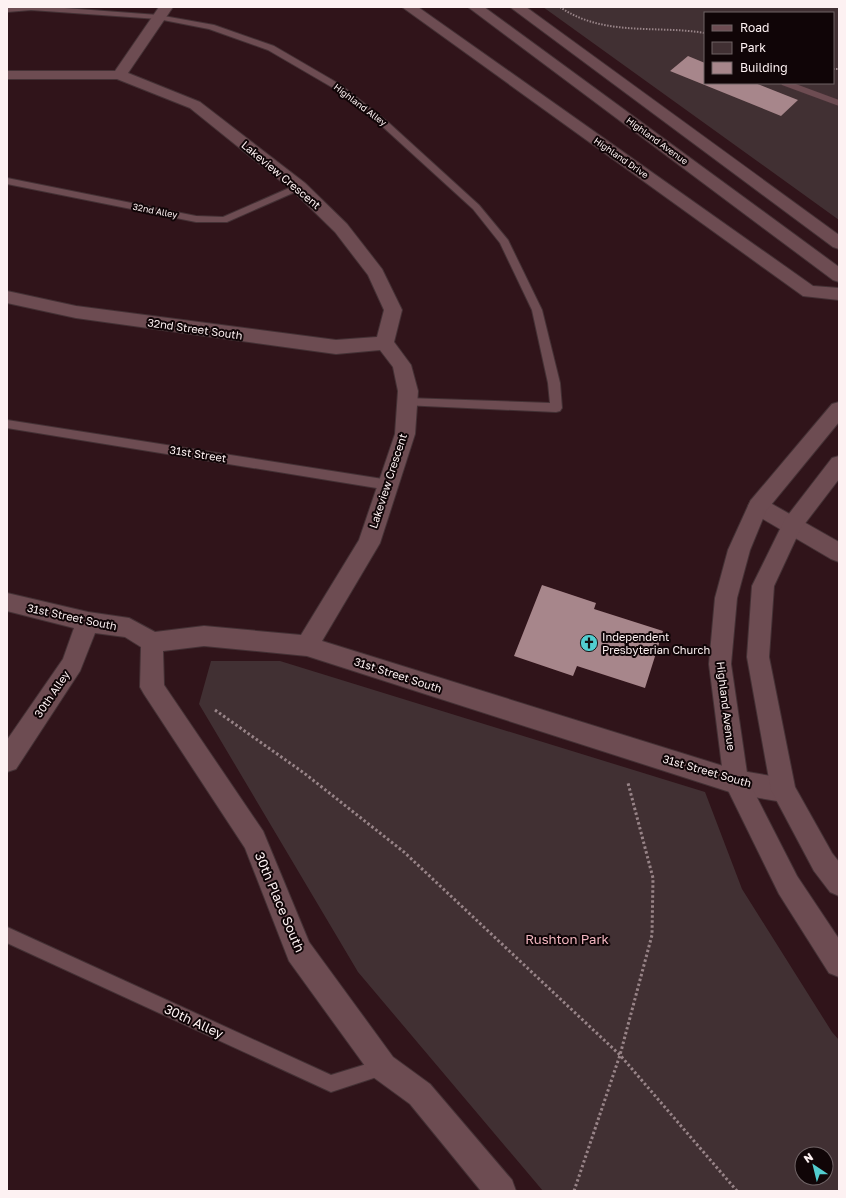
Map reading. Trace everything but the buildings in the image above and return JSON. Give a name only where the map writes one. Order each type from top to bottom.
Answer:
[{"type":"street","name":"Highland Drive","points":[[409,7],[810,292],[839,294]]},
{"type":"street","name":"Highland Avenue","points":[[475,7],[839,276]]},
{"type":"street","points":[[517,7],[839,243]]},
{"type":"street","points":[[119,75],[162,12]]},
{"type":"street","name":"Lakeview Crescent","points":[[7,75],[119,75],[195,105],[299,187],[341,228],[376,273],[393,310],[385,343],[402,365],[408,391],[405,434],[369,543],[307,646]]},
{"type":"street","name":"32nd Street South","points":[[7,298],[76,312],[336,347],[385,343]]},
{"type":"street","name":"Highland Avenue","points":[[839,409],[758,506],[739,550],[726,598],[720,664],[736,782],[788,885],[839,963]]},
{"type":"street","points":[[839,464],[792,525],[763,586],[758,657],[784,790],[823,862],[839,884]]},
{"type":"street","points":[[758,506],[839,553]]},
{"type":"street","name":"31st Street South","points":[[7,602],[88,622],[129,628],[152,642],[204,636],[307,646],[736,782],[784,790]]},
{"type":"street","name":"30th Alley","points":[[7,761],[72,664],[88,622]]},
{"type":"street","name":"30th Place South","points":[[152,642],[152,688],[254,840],[299,951],[383,1067],[420,1094],[501,1191]]},
{"type":"lane","name":"Highland Alley","points":[[7,10],[31,8],[162,12],[271,48],[338,87],[386,125],[476,207],[504,242],[537,310],[554,383],[556,408],[407,402]]},
{"type":"lane","points":[[788,84],[839,103]]},
{"type":"lane","name":"32nd Alley","points":[[7,181],[196,219],[224,220],[299,187]]},
{"type":"lane","name":"31st Street","points":[[7,424],[389,485]]},
{"type":"lane","name":"30th Alley","points":[[7,936],[331,1084],[383,1067]]},
{"type":"path","points":[[560,7],[585,21],[603,25],[678,29],[704,34]]},
{"type":"path","points":[[215,710],[304,774],[404,852],[620,1055],[737,1191]]},
{"type":"path","points":[[574,1191],[620,1055],[652,935],[653,878],[628,783]]},
{"type":"green space","points":[[543,7],[839,7],[839,220]]},
{"type":"green space","name":"Rushton Park","points":[[211,661],[280,661],[705,792],[742,889],[832,1032],[839,1040],[839,1191],[543,1191],[358,972],[199,704]]},
{"type":"place","name":"Independent Presbyterian Church","points":[[589,643]]}]
